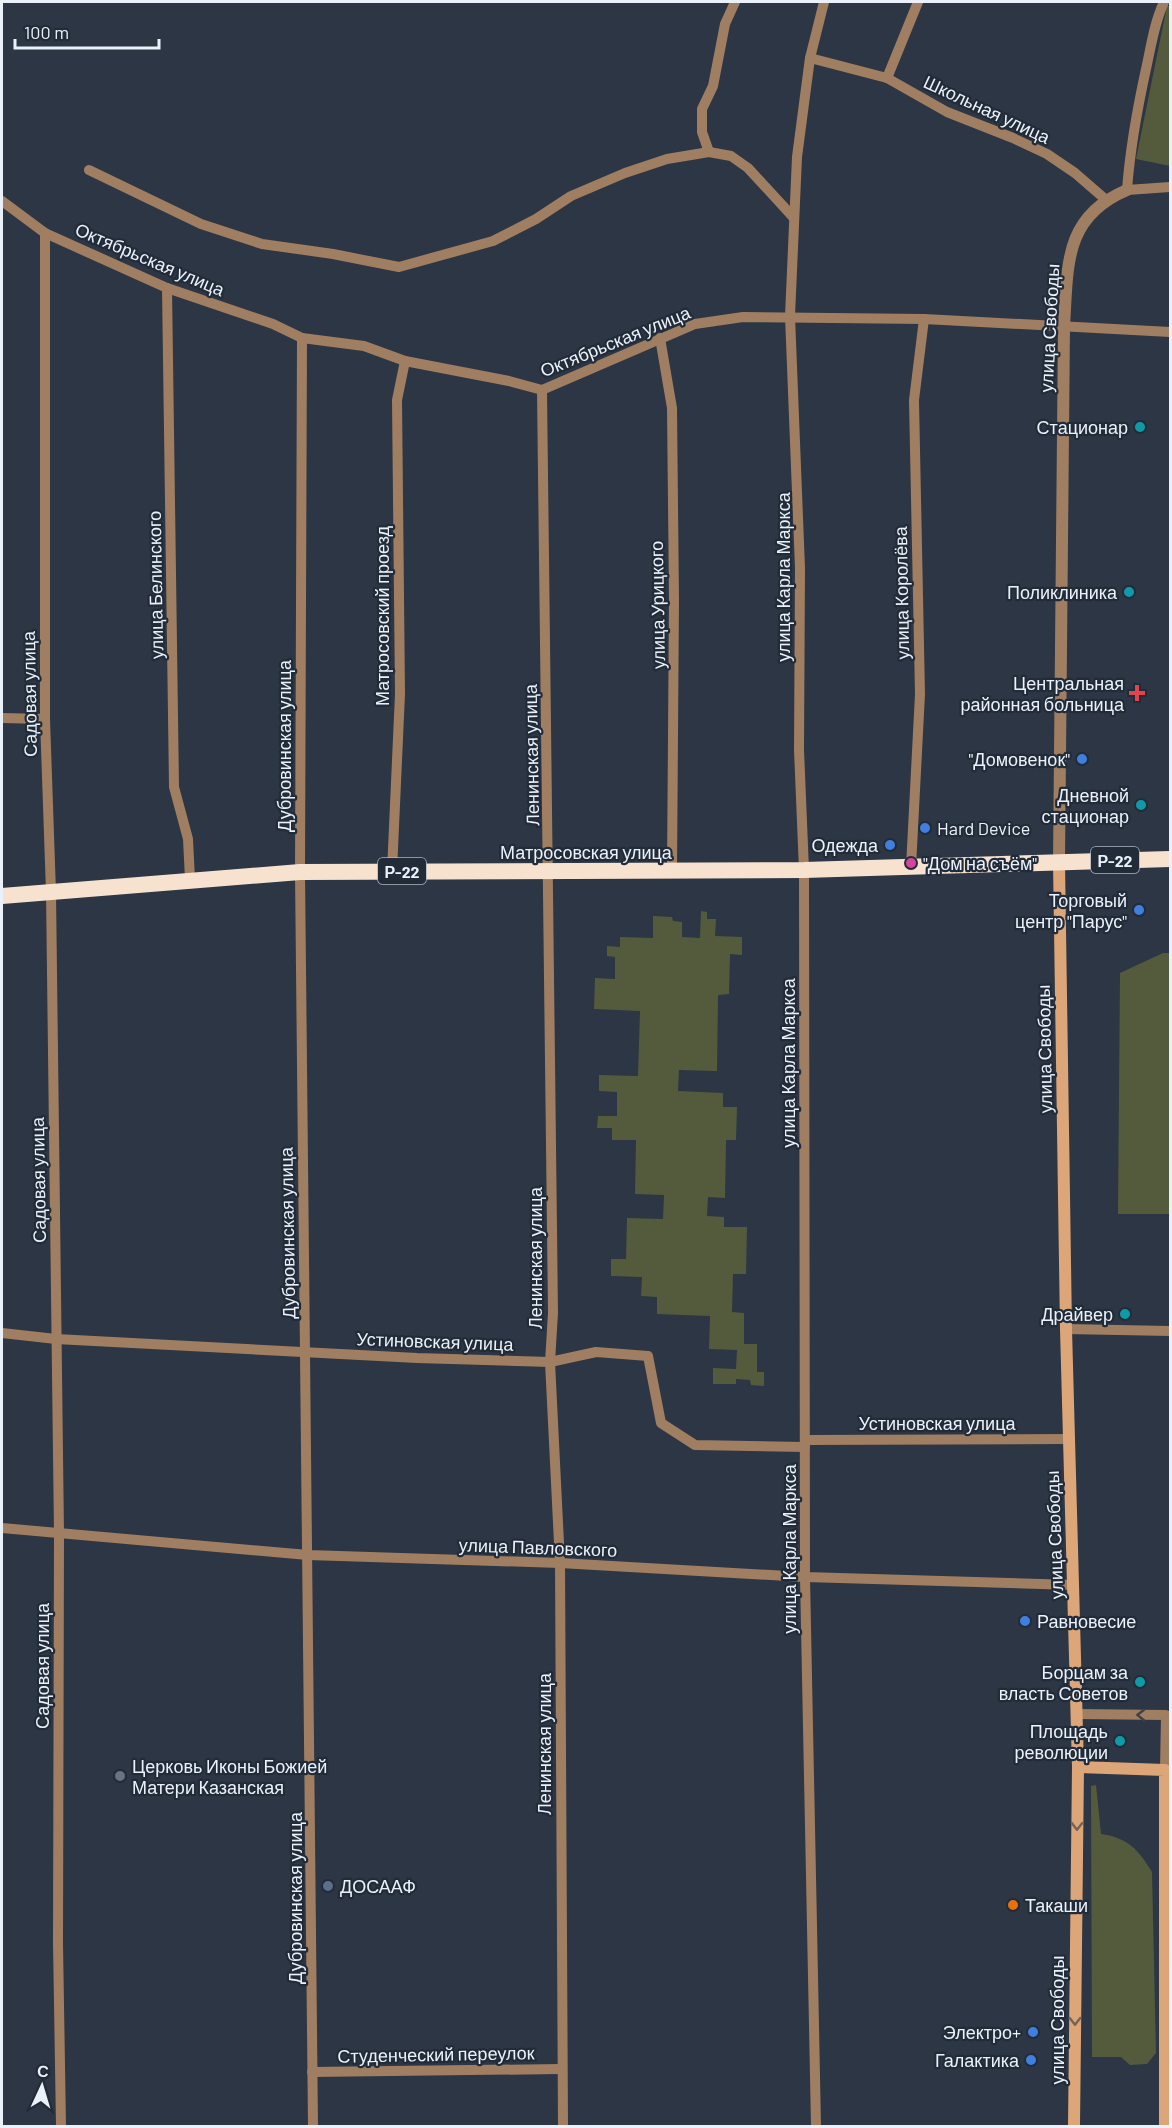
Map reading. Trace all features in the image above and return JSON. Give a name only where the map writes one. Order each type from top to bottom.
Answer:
[{"type":"highway","name":"Матросовская улица","points":[[2,896],[190,879],[300,872],[672,872],[1170,859]]},
{"type":"main road","name":"улица Свободы","points":[[1059,862],[1066,1329],[1078,1767],[1074,2127]]},
{"type":"main road","points":[[1078,1767],[1168,1770],[1165,2127]]},
{"type":"street","points":[[709,152],[702,132],[702,109],[713,86],[725,24],[735,2]]},
{"type":"street","name":"улица Карла Маркса","points":[[816,2127],[805,1577],[804,870],[799,750],[799,488],[790,316],[797,157],[810,58],[824,2]]},
{"type":"street","points":[[887,78],[918,2]]},
{"type":"street","points":[[1164,2],[1153,34],[1138,105],[1129,158],[1127,190],[1170,186]]},
{"type":"street","name":"Школьная улица","points":[[810,58],[887,78],[947,112],[1047,154],[1075,173],[1105,199]]},
{"type":"street","points":[[89,170],[201,224],[262,244],[333,254],[399,267],[493,241],[536,219],[571,196],[625,173],[667,159],[709,152],[731,156],[748,168],[794,218]]},
{"type":"street","name":"улица Свободы","points":[[1059,862],[1064,326],[1068,262],[1078,232],[1090,212],[1105,199],[1127,190]]},
{"type":"street","name":"Октябрьская улица","points":[[2,201],[45,233],[166,288],[273,324],[302,338],[364,346],[405,361],[509,381],[542,390],[695,324],[743,317],[924,320],[1170,332]]},
{"type":"street","name":"Садовая улица","points":[[45,233],[45,719],[51,892],[59,1534],[58,1943],[61,2127]]},
{"type":"street","name":"улица Белинского","points":[[166,288],[174,788],[188,839],[190,879]]},
{"type":"street","name":"улица Королёва","points":[[911,867],[920,694],[914,400],[924,320]]},
{"type":"street","name":"Дубровинская улица","points":[[302,338],[300,872],[313,2127]]},
{"type":"street","name":"улица Урицкого","points":[[660,338],[672,408],[674,598],[672,872]]},
{"type":"street","name":"Матросовский проезд","points":[[392,871],[400,694],[397,400],[405,361]]},
{"type":"street","name":"Ленинская улица","points":[[542,390],[550,872],[553,1313],[549,1362],[560,1563],[563,2127]]},
{"type":"street","points":[[2,718],[45,719]]},
{"type":"street","points":[[1066,1329],[1170,1331]]},
{"type":"street","name":"Устиновская улица","points":[[2,1333],[56,1339],[549,1362],[596,1352],[648,1356],[661,1423],[695,1445],[1069,1439]]},
{"type":"street","name":"улица Павловского","points":[[2,1528],[308,1555],[560,1563],[805,1577],[1074,1585]]},
{"type":"street","points":[[1077,1714],[1166,1715],[1168,1770]]},
{"type":"street","name":"Студенческий переулок","points":[[312,2072],[561,2069]]},
{"type":"green space","points":[[1167,6],[1170,6],[1170,166],[1136,159]]},
{"type":"green space","points":[[701,911],[707,912],[707,919],[716,919],[715,936],[742,937],[742,955],[730,954],[729,994],[718,995],[717,1071],[679,1070],[678,1091],[723,1093],[723,1107],[737,1107],[736,1140],[726,1140],[725,1198],[708,1197],[707,1216],[724,1217],[724,1227],[747,1227],[746,1274],[733,1274],[732,1312],[744,1313],[744,1344],[757,1344],[757,1372],[764,1372],[764,1386],[751,1385],[750,1380],[736,1379],[736,1384],[713,1384],[713,1368],[736,1369],[737,1350],[709,1349],[710,1316],[657,1314],[657,1297],[641,1296],[642,1277],[611,1276],[611,1259],[626,1259],[627,1218],[663,1219],[664,1195],[635,1194],[636,1140],[612,1140],[612,1128],[597,1128],[598,1116],[617,1116],[617,1092],[599,1091],[599,1075],[638,1076],[640,1011],[594,1009],[595,978],[615,979],[615,957],[607,956],[607,946],[620,947],[620,937],[653,938],[653,916],[672,917],[673,921],[682,922],[682,937],[700,938]]},
{"type":"green space","points":[[1163,953],[1170,953],[1170,1214],[1118,1214],[1120,973]]},
{"type":"green space","points":[[1096,1785],[1101,1834],[1118,1838],[1131,1846],[1152,1872],[1156,2053],[1147,2064],[1130,2065],[1121,2057],[1092,2057],[1091,1786]]},
{"type":"place","name":"Стационар","points":[[1140,427]]},
{"type":"place","name":"Поликлиника","points":[[1129,592]]},
{"type":"place","name":"Центральная районная больница","points":[[1137,693]]},
{"type":"place","name":"\"Домовенок\"","points":[[1082,759]]},
{"type":"place","name":"Дневной стационар","points":[[1141,805]]},
{"type":"place","name":"Hard Device","points":[[925,828]]},
{"type":"place","name":"Одежда","points":[[890,845]]},
{"type":"place","name":"\"Дом на съём\"","points":[[911,863]]},
{"type":"place","name":"Торговый центр \"Парус\"","points":[[1139,910]]},
{"type":"place","name":"Драйвер","points":[[1125,1314]]},
{"type":"place","name":"Равновесие","points":[[1025,1621]]},
{"type":"place","name":"Борцам за власть Советов","points":[[1140,1682]]},
{"type":"place","name":"Площадь революции","points":[[1120,1741]]},
{"type":"place","name":"Церковь Иконы Божией Матери Казанская","points":[[120,1776]]},
{"type":"place","name":"ДОСААФ","points":[[328,1886]]},
{"type":"place","name":"Такаши","points":[[1013,1905]]},
{"type":"place","name":"Электро+","points":[[1033,2032]]},
{"type":"place","name":"Галактика","points":[[1031,2060]]}]
